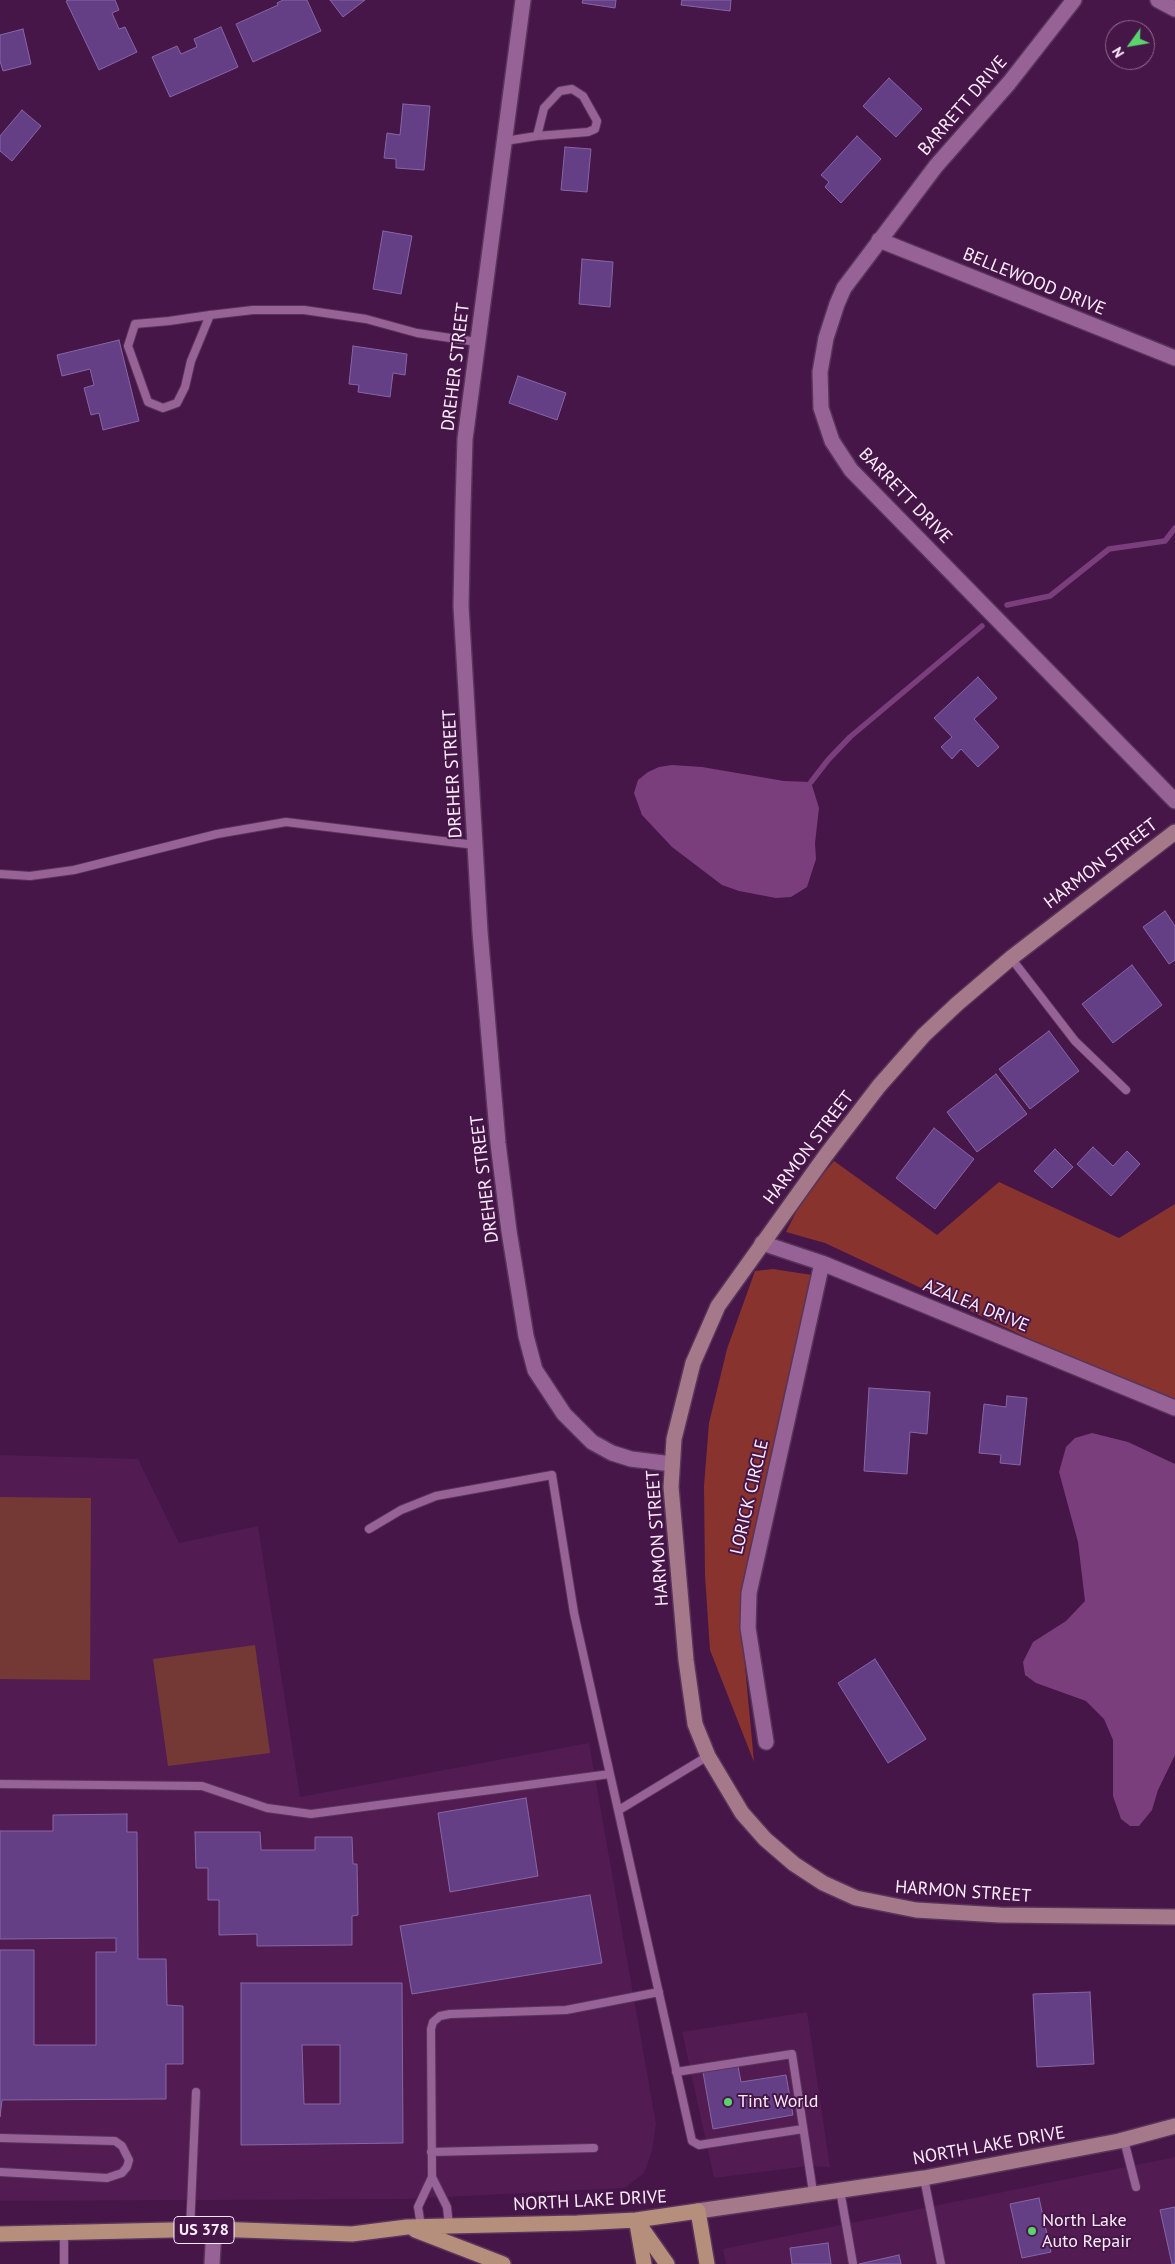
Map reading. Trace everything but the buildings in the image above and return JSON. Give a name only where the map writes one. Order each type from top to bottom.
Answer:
[{"type":"main road","name":"NORTH LAKE DRIVE","points":[[0,2234],[214,2229],[352,2234],[414,2227],[636,2220],[698,2211]]},
{"type":"main road","points":[[698,2211],[707,2264]]},
{"type":"main road","points":[[636,2220],[644,2264]]},
{"type":"main road","points":[[636,2220],[668,2264]]},
{"type":"main road","name":"US 378","points":[[414,2227],[503,2264]]},
{"type":"street","name":"DREHER STREET","points":[[522,0],[465,440],[462,606],[486,1017],[500,1162],[526,1336],[535,1370],[564,1414],[592,1442],[612,1454],[631,1459],[672,1464]]},
{"type":"street","name":"BARRETT DRIVE","points":[[1074,0],[1009,83],[936,166],[844,288],[836,304],[826,338],[820,372],[822,408],[832,441],[851,470],[1175,802]]},
{"type":"street","points":[[1158,0],[1175,9]]},
{"type":"street","name":"BELLEWOOD DRIVE","points":[[879,240],[1175,358]]},
{"type":"street","name":"HARMON STREET","points":[[1175,832],[1011,958],[944,1017],[879,1086],[762,1243],[718,1306],[693,1363],[674,1439],[672,1464],[675,1542],[689,1685],[695,1724],[708,1756],[742,1813],[765,1839],[794,1864],[822,1883],[856,1898],[916,1910],[1000,1915],[1175,1917]]},
{"type":"street","name":"AZALEA DRIVE","points":[[762,1243],[822,1263],[1175,1408]]},
{"type":"street","name":"LORICK CIRCLE","points":[[766,1742],[748,1628],[749,1593],[822,1263]]},
{"type":"street","name":"NORTH LAKE DRIVE","points":[[698,2211],[813,2192],[924,2178],[1124,2140],[1175,2126]]},
{"type":"street","points":[[212,2264],[214,2229]]},
{"type":"lane","points":[[504,142],[537,136],[588,132],[595,129],[597,121],[584,96],[572,89],[560,91],[544,108],[537,136]]},
{"type":"lane","points":[[210,315],[191,361],[185,387],[177,403],[163,408],[148,402],[128,346],[135,324],[210,315],[253,310],[304,310],[366,320],[417,333],[477,342]]},
{"type":"lane","points":[[0,874],[30,876],[74,870],[217,834],[286,822],[475,845]]},
{"type":"lane","points":[[1011,958],[1074,1041],[1126,1090]]},
{"type":"lane","points":[[369,1529],[401,1510],[436,1496],[552,1475],[574,1613],[692,2141],[699,2145],[804,2129]]},
{"type":"lane","points":[[618,1810],[708,1756]]},
{"type":"lane","points":[[0,1784],[169,1784],[202,1786],[268,1808],[290,1813],[311,1814],[610,1774]]},
{"type":"lane","points":[[449,2226],[446,2207],[432,2177],[431,2029],[433,2022],[440,2016],[450,2014],[566,2010],[659,1992]]},
{"type":"lane","points":[[676,2072],[792,2054],[813,2192]]},
{"type":"lane","points":[[190,2230],[196,2092]]},
{"type":"lane","points":[[0,2138],[115,2142],[122,2146],[129,2160],[127,2167],[122,2173],[107,2178],[0,2172]]},
{"type":"lane","points":[[1124,2140],[1136,2187]]},
{"type":"lane","points":[[431,2152],[594,2148]]},
{"type":"lane","points":[[414,2227],[418,2207],[432,2177]]},
{"type":"lane","points":[[924,2178],[941,2264]]},
{"type":"lane","points":[[840,2189],[853,2264]]},
{"type":"lane","points":[[64,2232],[64,2264]]},
{"type":"shaded area","points":[[672,765],[702,767],[784,781],[811,782],[819,808],[815,843],[816,859],[807,887],[791,897],[776,898],[739,891],[722,885],[672,847],[642,815],[634,793],[638,780],[648,772],[659,767]]},
{"type":"shaded area","points":[[834,1161],[937,1235],[999,1182],[1119,1238],[1175,1204],[1175,1407],[825,1243],[786,1232],[803,1198]]},
{"type":"shaded area","points":[[773,1269],[812,1275],[741,1623],[754,1762],[710,1650],[705,1575],[704,1486],[709,1423],[727,1349],[755,1271]]},
{"type":"shaded area","points":[[1092,1433],[1128,1442],[1175,1464],[1175,1755],[1158,1790],[1152,1810],[1139,1826],[1130,1826],[1121,1819],[1113,1796],[1113,1740],[1104,1719],[1086,1701],[1036,1683],[1025,1675],[1023,1662],[1033,1642],[1066,1621],[1085,1601],[1078,1542],[1059,1472],[1066,1447],[1075,1438]]},
{"type":"shaded area","points":[[0,1455],[138,1459],[179,1543],[258,1526],[300,1797],[589,1743],[656,2124],[652,2151],[644,2173],[625,2188],[405,2199],[0,2201]]},
{"type":"shaded area","points":[[0,1497],[91,1498],[90,1680],[0,1679]]},
{"type":"shaded area","points":[[255,1645],[270,1753],[168,1766],[153,1659]]},
{"type":"shaded area","points":[[807,2012],[830,2167],[808,2166],[714,2178],[682,2032]]},
{"type":"shaded area","points":[[1175,2157],[1175,2264],[726,2264],[723,2249]]},
{"type":"waterway","points":[[1007,605],[1050,596],[1109,549],[1165,541],[1175,528]]},
{"type":"waterway","points":[[811,782],[828,760],[850,737],[982,626]]},
{"type":"place","name":"Tint World","points":[[728,2102]]},
{"type":"place","name":"North Lake Auto Repair","points":[[1032,2231]]}]
